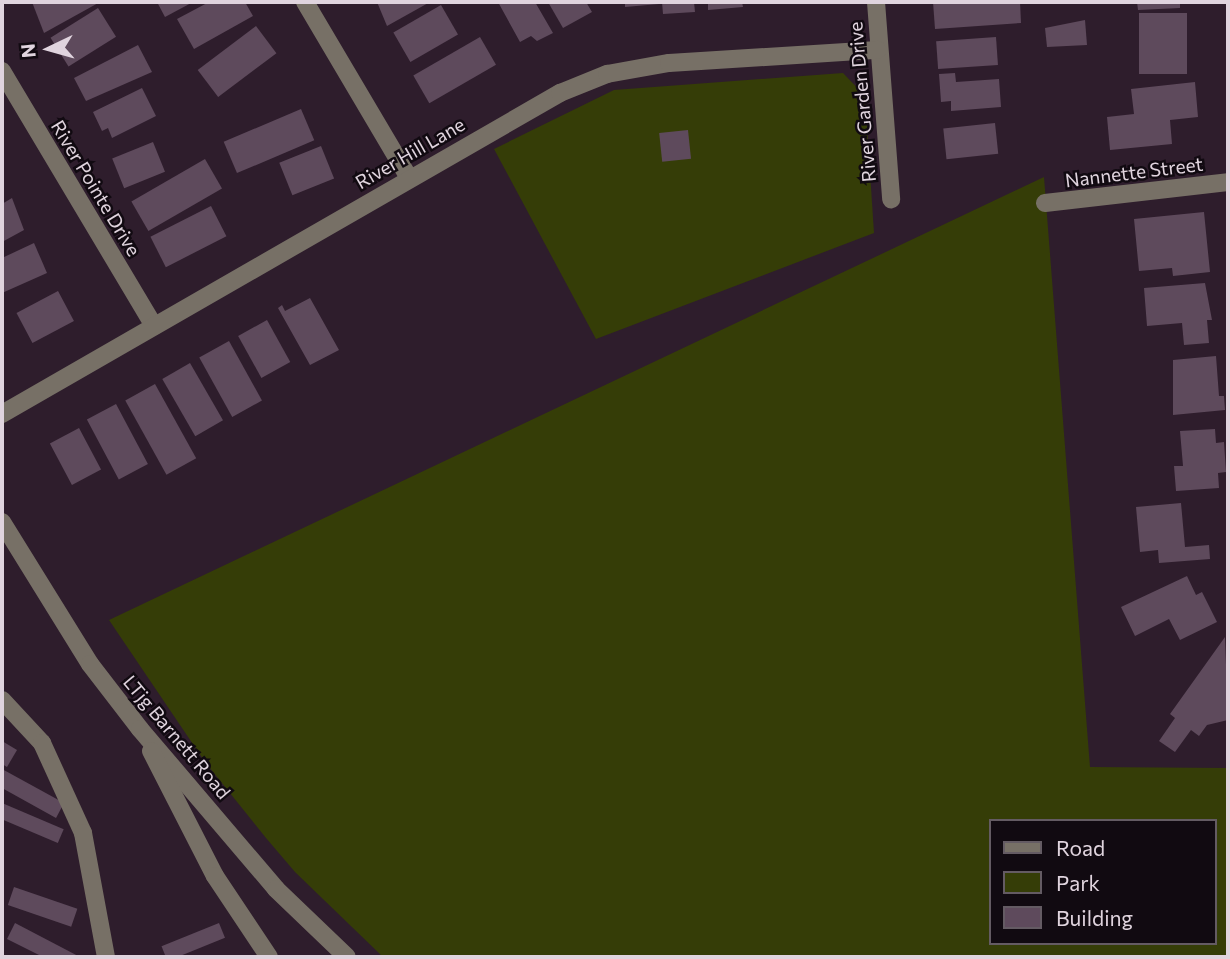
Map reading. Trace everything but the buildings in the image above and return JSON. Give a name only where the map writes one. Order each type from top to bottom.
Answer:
[{"type":"street","points":[[305,2],[409,178]]},
{"type":"street","name":"River Garden Drive","points":[[876,2],[891,199]]},
{"type":"street","name":"River Hill Lane","points":[[2,414],[560,93],[607,74],[669,63],[878,50]]},
{"type":"street","name":"River Pointe Drive","points":[[2,71],[154,326]]},
{"type":"street","name":"Nannette Street","points":[[1045,203],[1228,182]]},
{"type":"street","name":"LTjg Barnett Road","points":[[2,522],[90,664],[140,729],[276,889],[347,957]]},
{"type":"street","points":[[2,699],[42,743],[83,833],[106,957]]},
{"type":"street","points":[[140,729],[215,876],[270,957]]},
{"type":"green space","points":[[843,73],[865,96],[874,233],[596,339],[494,149],[614,90]]},
{"type":"green space","points":[[1044,177],[1090,767],[1228,768],[1228,957],[383,957],[295,872],[205,762],[109,620]]}]
